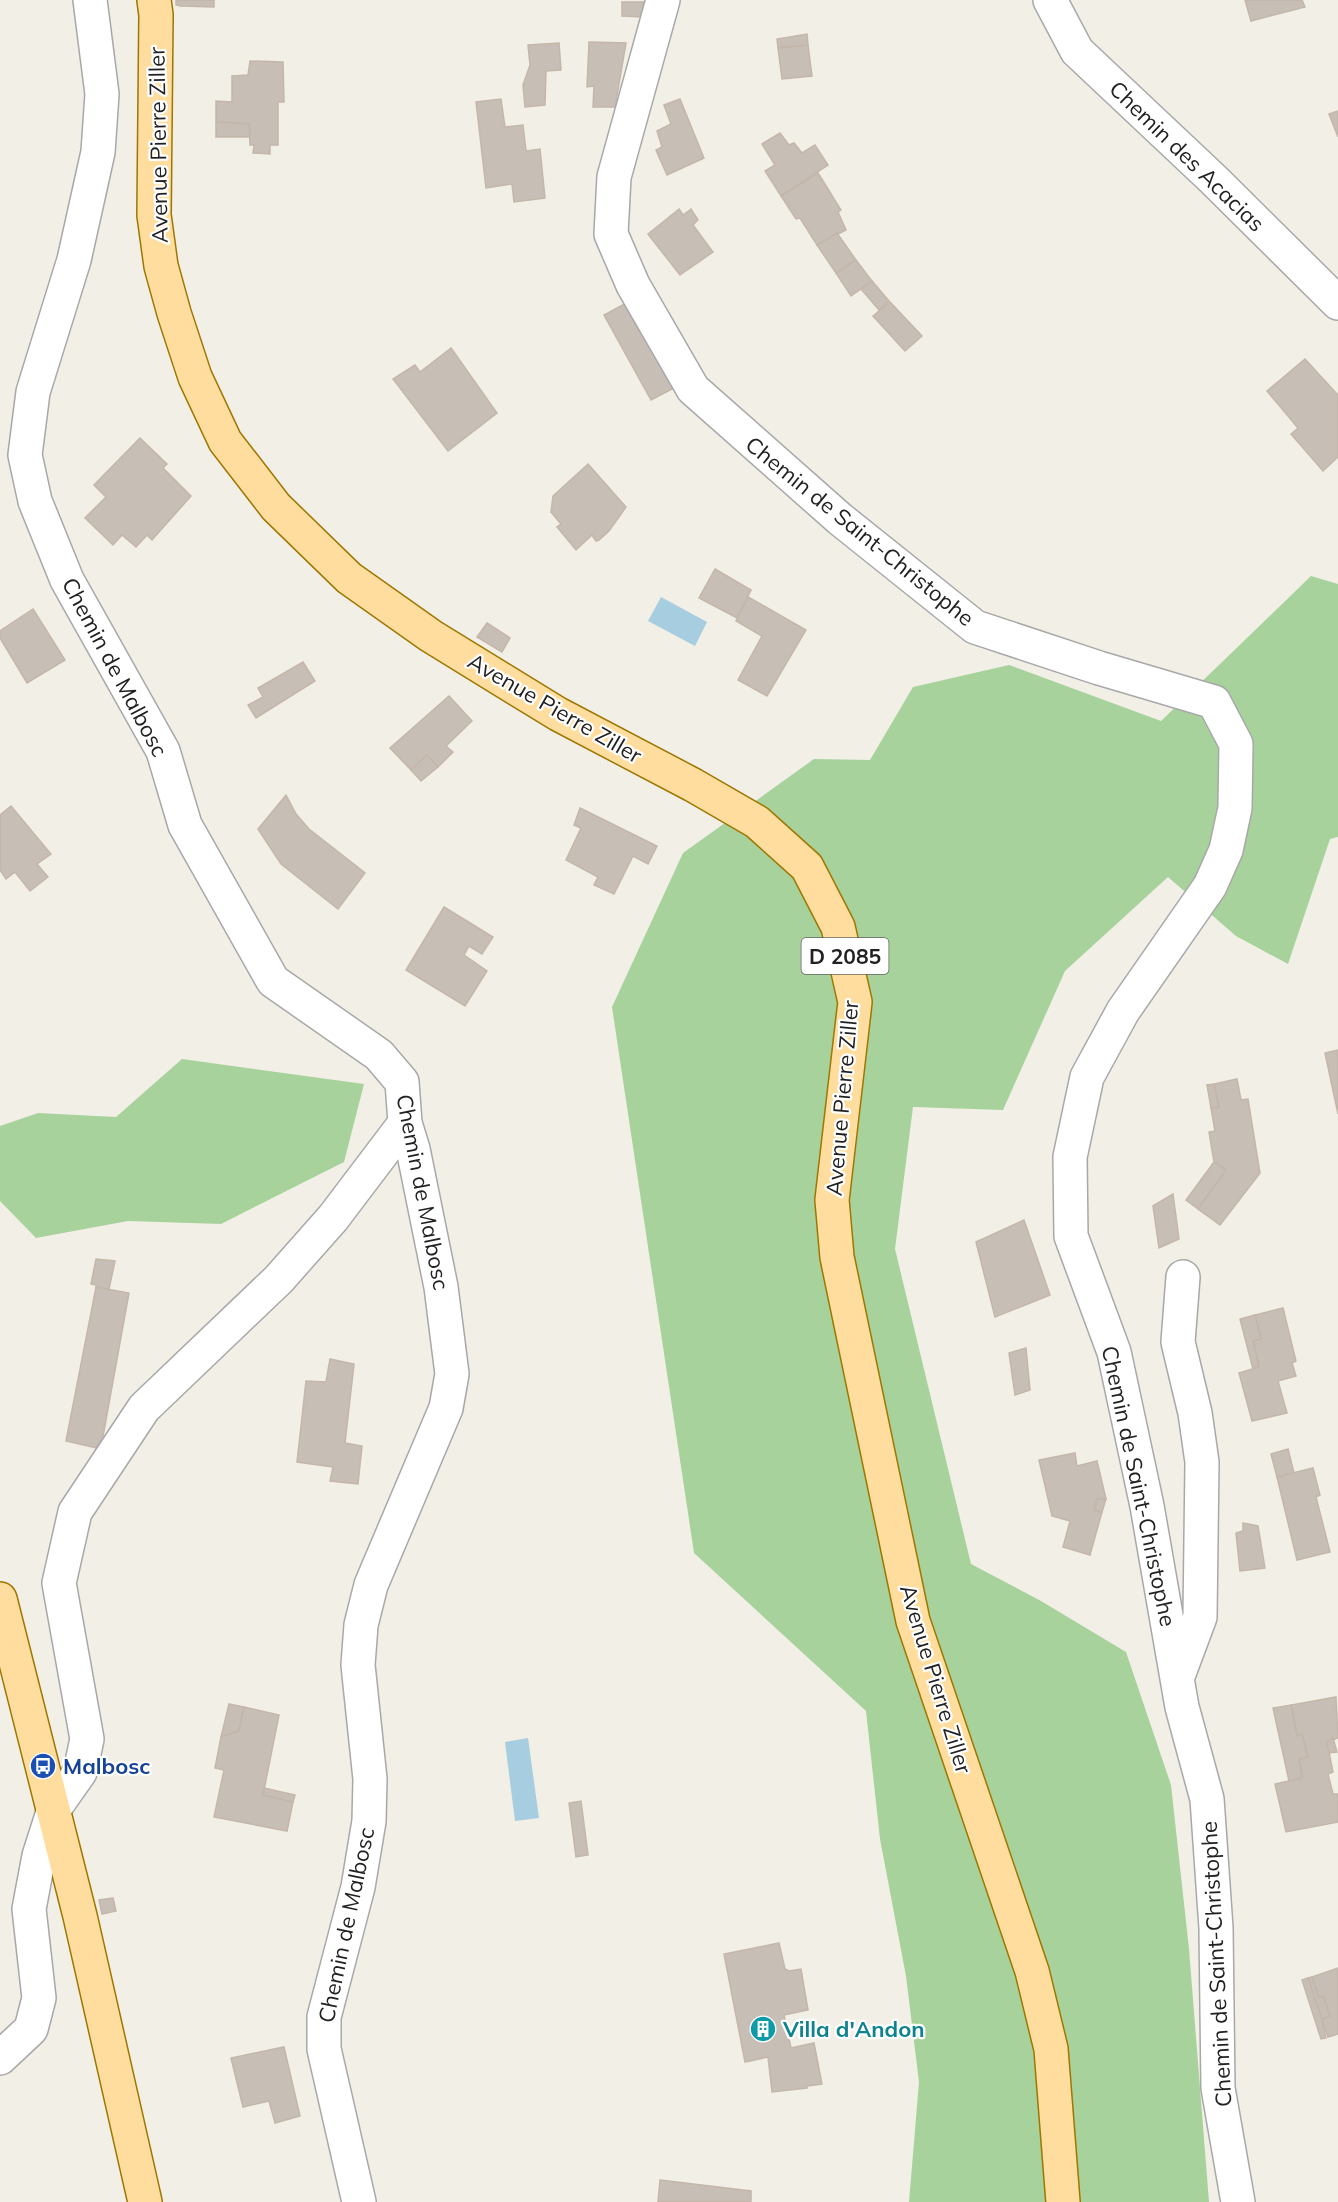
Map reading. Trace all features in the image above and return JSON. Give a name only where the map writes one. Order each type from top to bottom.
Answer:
[{"type":"main road","name":"Avenue Pierre Ziller","points":[[154,0],[156,15],[154,215],[161,266],[195,377],[225,441],[276,507],[358,584],[431,636],[558,714],[693,785],[757,822],[807,867],[838,927],[855,1002],[832,1200],[837,1257],[913,1621],[1032,1971],[1046,2027],[1051,2049],[1063,2202]]},
{"type":"main road","points":[[0,1599],[54,1809],[145,2202]]},
{"type":"street","name":"Chemin de Malbosc","points":[[90,0],[102,94],[98,152],[74,260],[33,392],[25,454],[35,501],[67,580],[163,751],[185,825],[273,981],[380,1055],[402,1082],[405,1123],[413,1149],[441,1287],[452,1374],[446,1408],[371,1585],[361,1625],[358,1665],[370,1779],[369,1821],[358,1887],[324,2017],[323,2031],[324,2049],[359,2202]]},
{"type":"street","name":"Chemin de Saint-Christophe","points":[[663,0],[614,177],[611,234],[633,285],[693,389],[840,519],[975,627],[1099,668],[1214,702],[1236,744],[1235,808],[1226,850],[1210,886],[1123,1011],[1087,1077],[1070,1157],[1071,1236],[1114,1352],[1147,1506],[1182,1707],[1207,1799],[1216,1928],[1218,2088],[1238,2202]]},
{"type":"street","name":"Chemin des Acacias","points":[[1050,0],[1077,51],[1214,180],[1338,303]]},
{"type":"street","points":[[0,2058],[30,2029],[39,1998],[29,1909],[39,1856],[54,1809],[80,1772],[87,1739],[59,1583],[75,1512],[144,1408],[279,1280],[333,1218],[405,1123]]},
{"type":"street","points":[[1177,1677],[1200,1617],[1202,1462],[1195,1413],[1178,1342],[1183,1277]]},
{"type":"green space","points":[[1311,576],[1338,584],[1338,837],[1330,839],[1288,964],[1236,936],[1168,877],[1065,971],[1003,1110],[913,1107],[895,1249],[971,1564],[1041,1601],[1126,1652],[1171,1785],[1189,1949],[1209,2202],[909,2202],[919,2082],[906,1976],[880,1839],[866,1711],[694,1553],[612,1007],[683,853],[814,759],[870,760],[913,687],[1009,665],[1161,721]]},
{"type":"green space","points":[[182,1059],[364,1084],[344,1162],[221,1224],[128,1221],[36,1238],[0,1201],[0,1126],[38,1113],[116,1117]]},
{"type":"water","points":[[661,597],[707,622],[695,646],[648,621]]},
{"type":"water","points":[[528,1738],[539,1818],[515,1821],[505,1742]]},
{"type":"building","points":[[176,0],[214,0],[214,7],[180,6],[176,5]]},
{"type":"building","points":[[1245,0],[1302,0],[1305,7],[1251,21]]},
{"type":"building","points":[[622,2],[648,2],[643,17],[622,16]]},
{"type":"building","points":[[807,34],[808,45],[778,48],[777,39]]},
{"type":"building","points":[[589,42],[626,43],[615,107],[593,107],[594,86],[587,87]]},
{"type":"building","points":[[559,43],[561,70],[546,71],[545,105],[525,107],[523,85],[530,65],[528,45]]},
{"type":"building","points":[[808,45],[812,76],[782,79],[778,48]]},
{"type":"building","points":[[250,61],[283,62],[284,102],[278,102],[278,145],[270,145],[270,154],[253,153],[254,145],[250,145],[249,124],[216,122],[216,101],[232,102],[232,76],[248,75]]},
{"type":"building","points":[[501,99],[505,127],[523,125],[526,151],[540,149],[545,198],[514,202],[512,184],[486,188],[476,102]]},
{"type":"building","points":[[680,99],[704,158],[667,175],[656,150],[662,147],[657,131],[671,124],[664,105]]},
{"type":"building","points":[[1338,111],[1338,137],[1329,114]]},
{"type":"building","points":[[216,122],[249,124],[250,137],[216,137]]},
{"type":"building","points":[[780,133],[789,145],[794,143],[802,153],[815,145],[828,165],[781,196],[765,171],[775,165],[762,144]]},
{"type":"building","points":[[818,173],[841,210],[838,212],[846,230],[817,245],[800,218],[796,219],[781,196]]},
{"type":"building","points":[[679,209],[683,215],[691,209],[698,220],[693,225],[713,252],[680,275],[648,234]]},
{"type":"building","points":[[837,233],[856,260],[836,273],[817,245]]},
{"type":"building","points":[[856,260],[872,281],[851,296],[836,273]]},
{"type":"building","points":[[872,281],[889,301],[879,310],[861,289]]},
{"type":"building","points":[[628,302],[676,387],[651,400],[604,315]]},
{"type":"building","points":[[890,302],[922,336],[905,351],[873,316]]},
{"type":"building","points":[[451,348],[497,413],[448,451],[393,379],[415,365],[420,372]]},
{"type":"building","points":[[1305,359],[1338,395],[1338,457],[1323,471],[1291,434],[1298,428],[1267,391]]},
{"type":"building","points":[[140,438],[167,464],[163,468],[191,496],[152,540],[147,535],[136,547],[122,535],[113,545],[85,518],[106,497],[94,485]]},
{"type":"building","points":[[588,464],[626,507],[609,531],[599,540],[596,541],[592,535],[576,550],[557,527],[561,524],[551,512],[553,496]]},
{"type":"building","points":[[715,569],[751,590],[737,618],[699,598]]},
{"type":"building","points":[[748,597],[806,630],[767,696],[738,680],[762,636],[736,621]]},
{"type":"building","points":[[33,609],[65,660],[27,683],[0,638],[0,631]]},
{"type":"building","points":[[487,623],[510,638],[502,652],[477,637]]},
{"type":"building","points":[[303,662],[315,681],[256,718],[248,705],[263,697],[258,688]]},
{"type":"building","points":[[449,696],[472,721],[446,746],[453,752],[438,767],[427,755],[411,770],[390,748]]},
{"type":"building","points":[[427,755],[438,767],[421,781],[411,770]]},
{"type":"building","points":[[286,795],[296,814],[309,829],[365,873],[338,909],[281,864],[258,829]]},
{"type":"building","points":[[11,806],[51,854],[37,864],[48,877],[30,891],[15,872],[6,879],[0,870],[0,815]]},
{"type":"building","points":[[580,808],[657,846],[648,864],[633,856],[614,894],[594,885],[598,877],[566,860],[581,828],[574,825]]},
{"type":"building","points":[[444,907],[493,937],[482,954],[469,946],[464,955],[487,971],[465,1006],[406,970]]},
{"type":"building","points":[[1338,1050],[1338,1114],[1325,1053]]},
{"type":"building","points":[[1237,1079],[1241,1100],[1248,1099],[1260,1173],[1220,1225],[1198,1209],[1226,1170],[1214,1162],[1209,1132],[1215,1131],[1211,1108],[1219,1107],[1214,1084]]},
{"type":"building","points":[[1214,1084],[1219,1107],[1211,1108],[1207,1085]]},
{"type":"building","points":[[1214,1162],[1226,1170],[1198,1209],[1186,1200]]},
{"type":"building","points":[[1173,1194],[1179,1239],[1159,1248],[1153,1206]]},
{"type":"building","points":[[1024,1220],[1050,1295],[995,1317],[976,1242]]},
{"type":"building","points":[[96,1259],[115,1261],[109,1289],[91,1284]]},
{"type":"building","points":[[96,1287],[129,1293],[102,1442],[98,1443],[97,1448],[66,1441]]},
{"type":"building","points":[[1283,1308],[1296,1361],[1292,1363],[1296,1376],[1278,1381],[1287,1413],[1252,1421],[1239,1373],[1259,1367],[1253,1341],[1261,1339],[1255,1315]]},
{"type":"building","points":[[1255,1315],[1261,1339],[1253,1341],[1259,1367],[1253,1369],[1240,1319]]},
{"type":"building","points":[[1026,1348],[1030,1390],[1015,1395],[1009,1353]]},
{"type":"building","points":[[330,1359],[354,1364],[345,1443],[362,1446],[358,1484],[330,1481],[333,1467],[297,1462],[306,1381],[326,1382]]},
{"type":"building","points":[[1288,1449],[1294,1473],[1277,1477],[1271,1454]]},
{"type":"building","points":[[1075,1453],[1077,1466],[1097,1461],[1106,1499],[1097,1499],[1094,1510],[1102,1512],[1090,1555],[1063,1547],[1070,1521],[1052,1516],[1039,1460]]},
{"type":"building","points":[[1313,1468],[1320,1495],[1316,1497],[1330,1552],[1297,1560],[1277,1477]]},
{"type":"building","points":[[1097,1499],[1106,1499],[1102,1512],[1094,1510]]},
{"type":"building","points":[[1243,1523],[1258,1526],[1265,1568],[1240,1571],[1236,1533],[1243,1531]]},
{"type":"building","points":[[1336,1697],[1338,1738],[1327,1742],[1333,1772],[1328,1774],[1333,1794],[1338,1794],[1338,1822],[1286,1832],[1275,1784],[1302,1778],[1299,1759],[1308,1757],[1302,1734],[1297,1736],[1291,1705]]},
{"type":"building","points":[[229,1704],[244,1707],[239,1731],[221,1737]]},
{"type":"building","points":[[1291,1705],[1297,1736],[1302,1734],[1308,1757],[1299,1759],[1302,1778],[1289,1781],[1273,1708]]},
{"type":"building","points":[[244,1707],[279,1715],[263,1795],[293,1802],[287,1831],[214,1817],[224,1770],[215,1768],[221,1737],[239,1731]]},
{"type":"building","points":[[1333,1738],[1337,1752],[1329,1753],[1327,1742]]},
{"type":"building","points":[[264,1788],[295,1795],[293,1802],[263,1795]]},
{"type":"building","points":[[581,1801],[588,1855],[576,1857],[569,1803]]},
{"type":"building","points":[[113,1898],[116,1911],[102,1914],[99,1900]]},
{"type":"building","name":"Villa d'Andon","points":[[779,1943],[785,1969],[789,1971],[801,1969],[808,2010],[784,2015],[791,2048],[814,2043],[822,2084],[772,2092],[768,2057],[745,2062],[724,1954]]},
{"type":"building","points":[[1338,1968],[1338,2034],[1328,2037],[1322,2019],[1330,2016],[1323,1996],[1319,1998],[1312,1977]]},
{"type":"building","points":[[1312,1977],[1319,1998],[1323,1996],[1330,2016],[1322,2019],[1309,1985],[1308,1978]]},
{"type":"building","points":[[1308,1978],[1326,2038],[1321,2039],[1302,1980]]},
{"type":"building","points":[[284,2047],[300,2116],[275,2123],[269,2101],[243,2107],[231,2058]]},
{"type":"building","points":[[660,2180],[751,2191],[751,2202],[658,2202]]},
{"type":"place","name":"Malbosc","points":[[43,1766]]},
{"type":"place","name":"Villa d'Andon","points":[[763,2029]]}]
